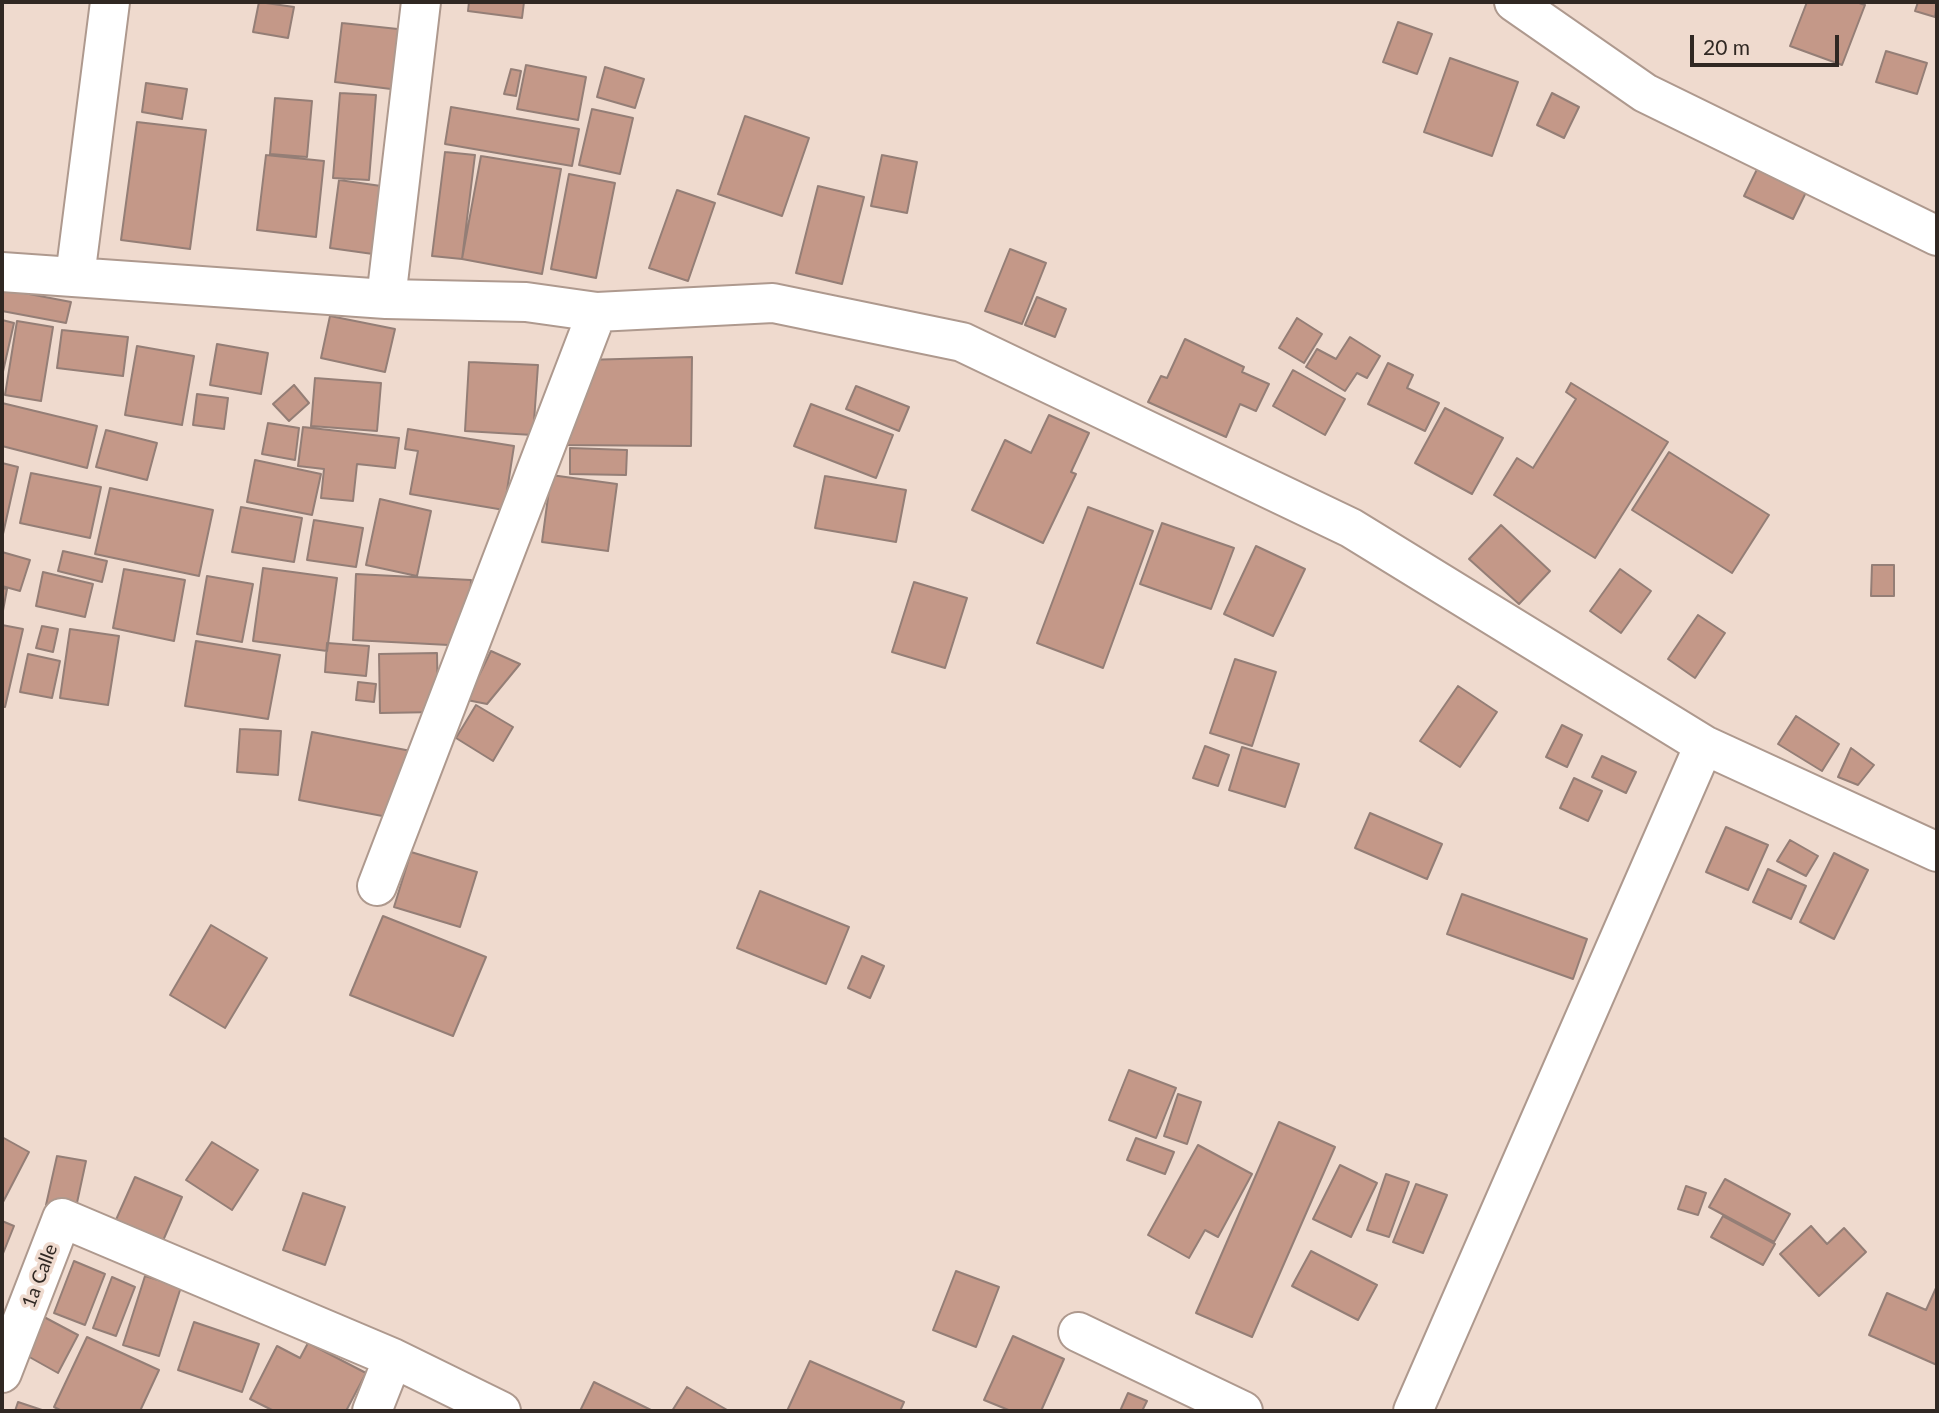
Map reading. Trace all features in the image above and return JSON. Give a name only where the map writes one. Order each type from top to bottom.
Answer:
[{"type":"street","points":[[75,277],[110,2]]},
{"type":"street","points":[[386,299],[421,2]]},
{"type":"street","points":[[1514,2],[1645,93],[1937,236]]},
{"type":"street","points":[[2,272],[386,299],[526,302],[597,312],[773,303],[962,342],[1351,528],[1704,745],[1937,852]]},
{"type":"street","points":[[377,886],[597,312]]},
{"type":"street","points":[[1413,1411],[1704,745]]},
{"type":"street","name":"1a Calle","points":[[2,1373],[62,1217],[393,1358]]},
{"type":"street","points":[[1078,1332],[1243,1411]]},
{"type":"street","points":[[372,1411],[393,1358],[501,1411]]},
{"type":"building","points":[[259,2],[294,7],[288,38],[253,32]]},
{"type":"building","points":[[469,2],[524,2],[522,18],[468,11]]},
{"type":"building","points":[[1807,2],[1856,2],[1865,5],[1842,65],[1790,46]]},
{"type":"building","points":[[1918,2],[1937,2],[1935,17],[1915,11]]},
{"type":"building","points":[[1398,22],[1432,34],[1417,74],[1383,62]]},
{"type":"building","points":[[342,23],[407,30],[399,90],[335,82]]},
{"type":"building","points":[[1886,51],[1927,63],[1917,94],[1876,82]]},
{"type":"building","points":[[1450,58],[1518,82],[1492,156],[1424,132]]},
{"type":"building","points":[[526,65],[586,77],[578,120],[517,109]]},
{"type":"building","points":[[605,67],[644,79],[635,108],[597,97]]},
{"type":"building","points":[[511,69],[521,71],[516,96],[504,94]]},
{"type":"building","points":[[146,83],[187,89],[182,119],[142,112]]},
{"type":"building","points":[[340,93],[376,95],[369,180],[333,178]]},
{"type":"building","points":[[1552,93],[1579,107],[1564,138],[1537,125]]},
{"type":"building","points":[[275,98],[312,101],[307,157],[270,154]]},
{"type":"building","points":[[451,107],[579,129],[572,166],[445,144]]},
{"type":"building","points":[[592,109],[633,118],[620,174],[579,165]]},
{"type":"building","points":[[745,116],[809,138],[782,216],[718,194]]},
{"type":"building","points":[[137,122],[206,130],[190,249],[121,240]]},
{"type":"building","points":[[445,152],[475,155],[462,259],[432,256]]},
{"type":"building","points":[[266,155],[324,161],[316,237],[257,230]]},
{"type":"building","points":[[882,155],[917,162],[907,213],[871,206]]},
{"type":"building","points":[[481,156],[561,169],[542,274],[462,259]]},
{"type":"building","points":[[1762,159],[1811,182],[1793,219],[1744,196]]},
{"type":"building","points":[[569,174],[615,183],[596,278],[551,269]]},
{"type":"building","points":[[339,180],[388,187],[380,255],[330,248]]},
{"type":"building","points":[[818,186],[864,197],[842,284],[796,273]]},
{"type":"building","points":[[677,190],[715,203],[688,281],[649,268]]},
{"type":"building","points":[[1010,249],[1046,263],[1022,324],[985,311]]},
{"type":"building","points":[[3,289],[71,302],[66,323],[2,311]]},
{"type":"building","points":[[1037,297],[1066,309],[1055,337],[1025,325]]},
{"type":"building","points":[[330,316],[395,329],[385,372],[321,358]]},
{"type":"building","points":[[1297,318],[1322,334],[1304,363],[1279,348]]},
{"type":"building","points":[[2,320],[14,323],[2,376]]},
{"type":"building","points":[[17,321],[53,327],[41,401],[5,395]]},
{"type":"building","points":[[62,330],[128,337],[123,376],[57,368]]},
{"type":"building","points":[[1350,337],[1380,356],[1367,378],[1357,373],[1345,391],[1306,367],[1317,349],[1336,359]]},
{"type":"building","points":[[1185,339],[1244,367],[1242,372],[1269,384],[1256,411],[1240,404],[1226,437],[1148,402],[1161,376],[1167,378]]},
{"type":"building","points":[[217,344],[268,353],[261,394],[210,385]]},
{"type":"building","points":[[137,346],[194,356],[182,425],[125,415]]},
{"type":"building","points":[[692,357],[691,446],[561,445],[584,360]]},
{"type":"building","points":[[469,362],[538,365],[533,435],[465,431]]},
{"type":"building","points":[[1388,363],[1413,375],[1407,388],[1439,403],[1425,431],[1368,404]]},
{"type":"building","points":[[1293,370],[1345,399],[1325,435],[1273,406]]},
{"type":"building","points":[[315,378],[381,383],[377,431],[311,426]]},
{"type":"building","points":[[1571,383],[1668,442],[1595,558],[1494,495],[1517,458],[1533,468],[1576,399],[1566,392]]},
{"type":"building","points":[[294,385],[309,403],[289,421],[273,404]]},
{"type":"building","points":[[856,386],[909,407],[899,431],[846,409]]},
{"type":"building","points":[[197,394],[228,398],[224,429],[193,425]]},
{"type":"building","points":[[2,403],[97,426],[87,468],[2,446]]},
{"type":"building","points":[[811,404],[893,435],[876,478],[794,446]]},
{"type":"building","points":[[1445,408],[1503,438],[1472,494],[1415,463]]},
{"type":"building","points":[[1049,415],[1089,433],[1071,472],[1076,474],[1043,543],[972,510],[1005,440],[1031,453]]},
{"type":"building","points":[[268,423],[299,428],[295,460],[262,454]]},
{"type":"building","points":[[303,427],[399,438],[395,468],[357,464],[353,501],[321,498],[324,469],[298,466]]},
{"type":"building","points":[[408,429],[514,446],[504,510],[410,494],[418,451],[405,449]]},
{"type":"building","points":[[106,430],[157,443],[147,480],[96,467]]},
{"type":"building","points":[[570,448],[627,450],[626,475],[570,474]]},
{"type":"building","points":[[1669,452],[1769,515],[1732,573],[1632,510]]},
{"type":"building","points":[[255,460],[321,474],[312,515],[247,502]]},
{"type":"building","points":[[2,463],[18,467],[3,534],[2,533]]},
{"type":"building","points":[[31,473],[101,487],[90,538],[20,523]]},
{"type":"building","points":[[551,475],[617,484],[608,551],[542,542]]},
{"type":"building","points":[[825,476],[906,490],[896,542],[815,528]]},
{"type":"building","points":[[110,488],[213,510],[199,576],[95,554]]},
{"type":"building","points":[[380,499],[431,511],[417,576],[366,565]]},
{"type":"building","points":[[241,507],[302,518],[294,562],[232,552]]},
{"type":"building","points":[[1088,507],[1153,531],[1103,668],[1037,643]]},
{"type":"building","points":[[314,520],[363,528],[356,567],[307,560]]},
{"type":"building","points":[[1162,523],[1234,548],[1211,609],[1140,584]]},
{"type":"building","points":[[1501,525],[1550,571],[1519,604],[1469,559]]},
{"type":"building","points":[[1256,546],[1305,569],[1273,636],[1224,614]]},
{"type":"building","points":[[63,551],[107,561],[102,582],[58,571]]},
{"type":"building","points":[[2,552],[30,560],[20,591],[2,586]]},
{"type":"building","points":[[1872,565],[1894,565],[1894,596],[1871,596]]},
{"type":"building","points":[[263,568],[337,578],[327,651],[253,641]]},
{"type":"building","points":[[124,569],[185,580],[174,641],[113,628]]},
{"type":"building","points":[[1620,569],[1651,591],[1621,633],[1590,611]]},
{"type":"building","points":[[43,572],[93,584],[85,617],[36,606]]},
{"type":"building","points":[[356,574],[471,580],[468,646],[353,640]]},
{"type":"building","points":[[207,576],[253,584],[242,642],[197,634]]},
{"type":"building","points":[[914,582],[967,598],[945,668],[892,652]]},
{"type":"building","points":[[2,588],[7,589],[2,616]]},
{"type":"building","points":[[1698,615],[1725,633],[1695,678],[1668,659]]},
{"type":"building","points":[[2,625],[23,629],[5,707],[2,707]]},
{"type":"building","points":[[42,626],[58,629],[53,652],[36,648]]},
{"type":"building","points":[[70,629],[119,636],[108,705],[60,698]]},
{"type":"building","points":[[196,641],[280,655],[268,719],[185,706]]},
{"type":"building","points":[[327,643],[369,646],[366,676],[325,672]]},
{"type":"building","points":[[491,651],[520,664],[487,704],[467,700]]},
{"type":"building","points":[[437,653],[438,712],[380,713],[379,654]]},
{"type":"building","points":[[28,654],[60,661],[52,698],[20,692]]},
{"type":"building","points":[[1235,659],[1276,672],[1252,746],[1210,733]]},
{"type":"building","points":[[358,682],[376,684],[374,702],[356,700]]},
{"type":"building","points":[[1458,686],[1497,712],[1460,767],[1420,741]]},
{"type":"building","points":[[476,705],[513,727],[493,761],[456,738]]},
{"type":"building","points":[[1796,716],[1839,744],[1822,771],[1778,744]]},
{"type":"building","points":[[1562,725],[1582,735],[1567,767],[1546,757]]},
{"type":"building","points":[[240,729],[281,731],[278,775],[237,772]]},
{"type":"building","points":[[312,732],[411,751],[398,819],[299,800]]},
{"type":"building","points":[[1205,746],[1229,755],[1218,786],[1193,778]]},
{"type":"building","points":[[1242,747],[1299,764],[1285,807],[1229,790]]},
{"type":"building","points":[[1851,748],[1874,765],[1858,785],[1838,777]]},
{"type":"building","points":[[1602,756],[1636,772],[1626,793],[1592,777]]},
{"type":"building","points":[[1574,778],[1602,791],[1588,821],[1560,808]]},
{"type":"building","points":[[1370,813],[1442,844],[1427,879],[1355,848]]},
{"type":"building","points":[[1726,827],[1768,845],[1748,890],[1706,872]]},
{"type":"building","points":[[1790,840],[1818,856],[1806,876],[1777,861]]},
{"type":"building","points":[[411,852],[477,872],[460,927],[394,907]]},
{"type":"building","points":[[1834,853],[1868,870],[1834,939],[1800,922]]},
{"type":"building","points":[[1768,869],[1806,886],[1791,919],[1753,902]]},
{"type":"building","points":[[760,891],[849,927],[826,984],[737,948]]},
{"type":"building","points":[[1462,894],[1587,939],[1573,979],[1447,934]]},
{"type":"building","points":[[383,916],[486,957],[453,1036],[350,995]]},
{"type":"building","points":[[211,925],[267,958],[225,1028],[170,995]]},
{"type":"building","points":[[862,956],[884,966],[870,998],[848,988]]},
{"type":"building","points":[[1129,1070],[1176,1088],[1156,1138],[1109,1120]]},
{"type":"building","points":[[1178,1094],[1201,1102],[1187,1144],[1164,1136]]},
{"type":"building","points":[[1279,1122],[1335,1147],[1252,1337],[1196,1313]]},
{"type":"building","points":[[2,1137],[29,1152],[2,1204]]},
{"type":"building","points":[[1136,1138],[1174,1152],[1165,1174],[1127,1160]]},
{"type":"building","points":[[212,1142],[258,1170],[232,1210],[186,1180]]},
{"type":"building","points":[[1198,1145],[1252,1174],[1218,1237],[1205,1230],[1189,1258],[1148,1235]]},
{"type":"building","points":[[57,1156],[86,1161],[75,1212],[46,1205]]},
{"type":"building","points":[[1340,1165],[1377,1183],[1351,1237],[1313,1219]]},
{"type":"building","points":[[1386,1174],[1409,1182],[1389,1237],[1367,1230]]},
{"type":"building","points":[[135,1177],[182,1197],[162,1243],[115,1222]]},
{"type":"building","points":[[1725,1179],[1790,1214],[1774,1242],[1709,1207]]},
{"type":"building","points":[[1416,1184],[1447,1195],[1423,1253],[1393,1242]]},
{"type":"building","points":[[1686,1186],[1706,1193],[1698,1215],[1678,1209]]},
{"type":"building","points":[[303,1193],[345,1207],[325,1265],[283,1250]]},
{"type":"building","points":[[1723,1216],[1775,1244],[1763,1265],[1711,1237]]},
{"type":"building","points":[[2,1221],[14,1226],[2,1256]]},
{"type":"building","points":[[1811,1226],[1827,1244],[1844,1228],[1866,1252],[1819,1296],[1780,1254]]},
{"type":"building","points":[[1311,1251],[1377,1285],[1358,1320],[1292,1286]]},
{"type":"building","points":[[74,1261],[105,1274],[85,1325],[54,1313]]},
{"type":"building","points":[[956,1271],[999,1287],[976,1347],[933,1330]]},
{"type":"building","points":[[145,1276],[181,1287],[159,1356],[123,1345]]},
{"type":"building","points":[[112,1277],[135,1287],[116,1336],[93,1328]]},
{"type":"building","points":[[1936,1288],[1937,1365],[1869,1335],[1887,1293],[1926,1310]]},
{"type":"building","points":[[44,1317],[78,1335],[58,1373],[24,1354]]},
{"type":"building","points":[[194,1322],[259,1344],[242,1392],[178,1370]]},
{"type":"building","points":[[1013,1336],[1064,1359],[1041,1411],[1011,1411],[984,1400]]},
{"type":"building","points":[[87,1337],[159,1370],[140,1411],[62,1411],[54,1407]]},
{"type":"building","points":[[308,1343],[366,1373],[346,1411],[274,1411],[250,1399],[277,1346],[300,1358]]},
{"type":"building","points":[[810,1361],[904,1402],[900,1411],[787,1411]]},
{"type":"building","points":[[594,1382],[653,1411],[580,1411]]},
{"type":"building","points":[[687,1387],[729,1411],[672,1411]]},
{"type":"building","points":[[1128,1393],[1147,1401],[1142,1411],[1120,1411]]},
{"type":"building","points":[[18,1402],[45,1411],[15,1411]]}]
